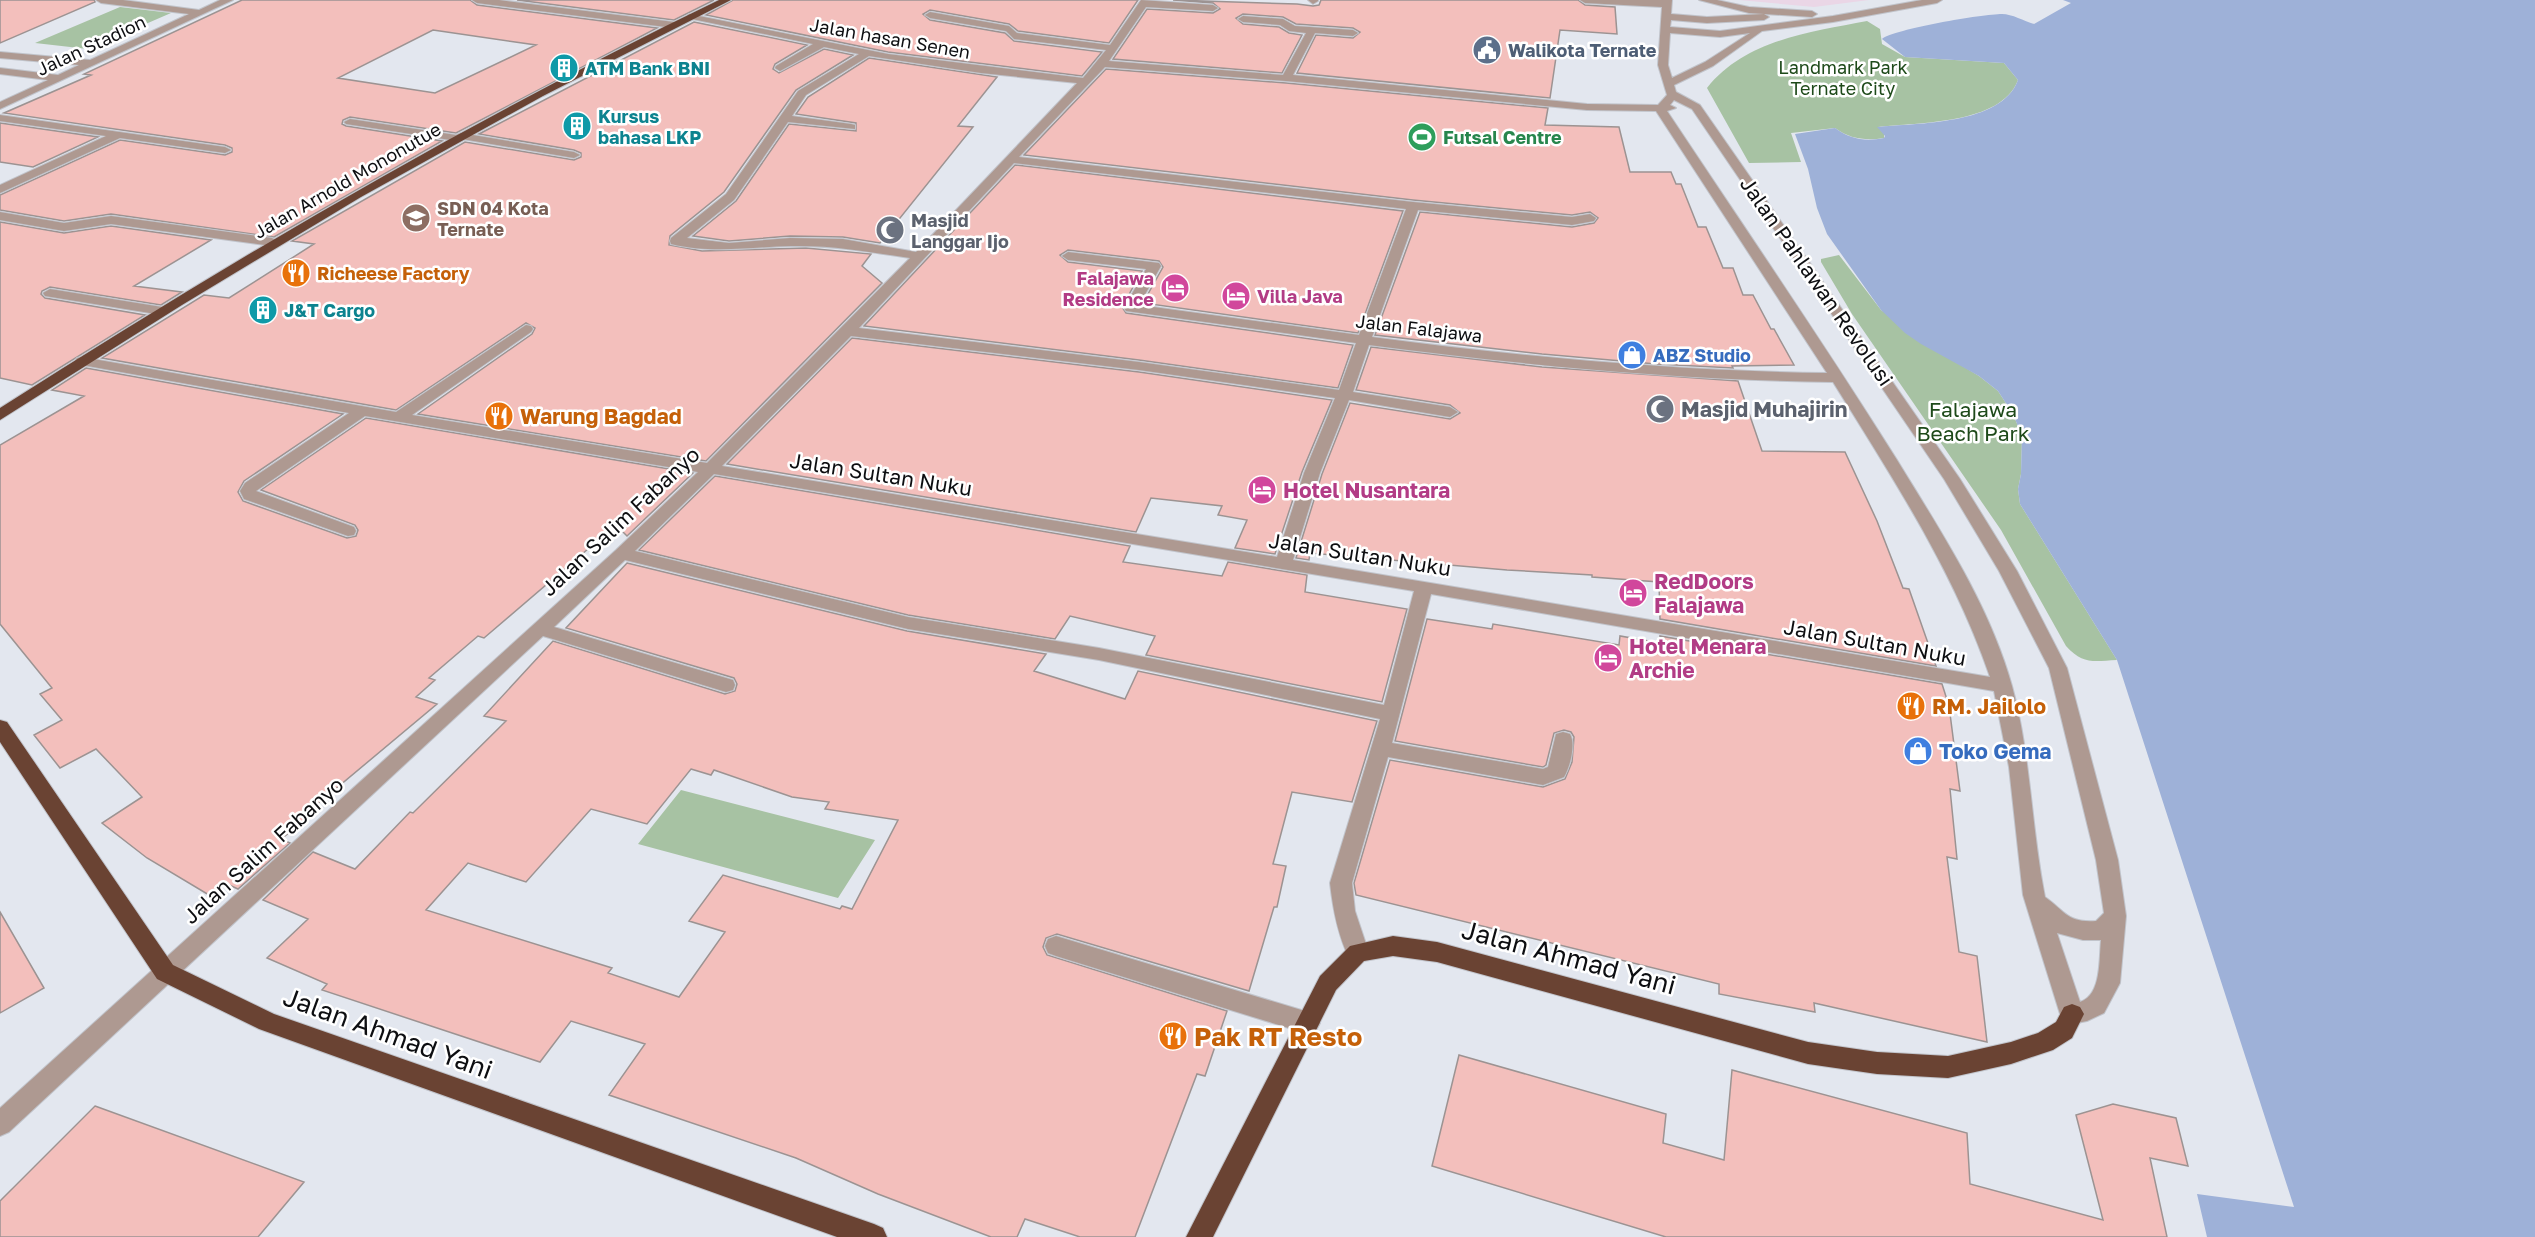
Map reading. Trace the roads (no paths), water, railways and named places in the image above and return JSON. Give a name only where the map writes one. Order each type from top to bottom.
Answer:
[{"type":"highway","name":"Jalan Arnold Mononutue","points":[[0,415],[272,242],[459,137],[726,0]]},
{"type":"highway","name":"Jalan Ahmad Yani","points":[[0,727],[165,972],[267,1022],[874,1237]]},
{"type":"highway","name":"Jalan Ahmad Yani","points":[[1358,953],[1393,946],[1437,952],[1808,1053],[1877,1063],[1948,1067],[2011,1053],[2045,1042],[2064,1030],[2072,1014]]},
{"type":"highway","points":[[1199,1237],[1328,983],[1358,953]]},
{"type":"street","points":[[101,0],[200,13]]},
{"type":"street","name":"Jalan Stadion","points":[[0,106],[228,0]]},
{"type":"street","points":[[477,0],[674,25]]},
{"type":"street","points":[[1585,0],[1667,2],[1663,65],[1668,84],[1672,96],[1696,107]]},
{"type":"street","points":[[1704,0],[1749,10],[1845,17]]},
{"type":"street","points":[[1665,30],[1720,34],[1845,17],[1937,0]]},
{"type":"street","points":[[1144,2],[1213,8]]},
{"type":"street","name":"Jalan Salim Fabanyo","points":[[0,1124],[622,554],[711,469],[848,332],[1009,159],[1102,64],[1144,2]]},
{"type":"street","points":[[930,15],[1011,30],[1014,36],[1113,48]]},
{"type":"street","points":[[1666,17],[1731,20],[1823,15]]},
{"type":"street","name":"Jalan hasan Senen","points":[[692,16],[867,53],[989,71],[1085,81]]},
{"type":"street","points":[[1244,19],[1283,22],[1292,29],[1353,33]]},
{"type":"street","points":[[1668,84],[1703,68],[1762,29]]},
{"type":"street","points":[[1286,78],[1312,30]]},
{"type":"street","points":[[780,68],[821,44]]},
{"type":"street","points":[[867,53],[802,93],[729,197],[676,241],[729,247],[790,242],[843,243],[918,256]]},
{"type":"street","points":[[0,55],[91,64]]},
{"type":"street","points":[[1102,64],[1286,78],[1587,107],[1660,109],[1696,107]]},
{"type":"street","points":[[0,71],[60,78]]},
{"type":"street","points":[[1660,109],[1672,96]]},
{"type":"street","name":"Jalan Pahlawan Revolusi","points":[[1660,109],[1738,229],[1787,299],[1944,549],[1983,630],[2002,686],[2019,768],[2034,895],[2072,1014],[2087,1011],[2096,1006],[2108,983],[2115,916],[2107,860],[2058,668],[2036,621],[1986,533],[1912,418],[1696,107]]},
{"type":"street","points":[[0,118],[225,150]]},
{"type":"street","points":[[786,118],[851,127]]},
{"type":"street","points":[[350,122],[574,155]]},
{"type":"street","points":[[0,189],[118,135]]},
{"type":"street","points":[[1009,159],[1413,206],[1572,221],[1590,218]]},
{"type":"street","points":[[1283,564],[1312,473],[1344,395],[1413,206]]},
{"type":"street","points":[[0,216],[64,227],[111,220],[272,242]]},
{"type":"street","name":"Jalan Falajawa","points":[[1068,256],[1154,266],[1131,308],[1607,368],[1837,378]]},
{"type":"street","points":[[50,293],[162,311]]},
{"type":"street","points":[[399,417],[526,329]]},
{"type":"street","points":[[848,332],[1139,366],[1450,412]]},
{"type":"street","name":"Jalan Sultan Nuku","points":[[82,361],[362,411],[1424,587],[2002,686]]},
{"type":"street","points":[[348,531],[250,495],[248,491],[251,486],[362,411]]},
{"type":"street","points":[[622,554],[908,623],[1099,654],[1391,714]]},
{"type":"street","points":[[1358,953],[1344,911],[1341,884],[1391,714],[1424,587]]},
{"type":"street","points":[[540,629],[726,685]]},
{"type":"street","points":[[1381,748],[1544,777],[1557,772],[1563,739]]},
{"type":"street","points":[[2034,895],[2046,913],[2060,926],[2079,931],[2102,930],[2115,916]]},
{"type":"street","points":[[1056,946],[1308,1023]]},
{"type":"water","points":[[2063,0],[2535,0],[2535,1237],[2207,1237],[2197,1194],[2294,1207],[2117,660],[2020,504],[2018,489],[2021,474],[2022,436],[2013,414],[1998,391],[1979,376],[1921,344],[1905,333],[1881,310],[1827,234],[1795,134],[1835,128],[1858,139],[1877,139],[1885,136],[1877,127],[1956,119],[1977,114],[1995,106],[2009,95],[2018,80],[2004,63],[1905,57],[1882,39],[1920,27],[2002,14],[2034,24],[2071,3]]},
{"type":"place","name":"Walikota Ternate","points":[[1487,50]]},
{"type":"place","name":"ATM Bank BNI","points":[[564,68]]},
{"type":"place","name":"Kursus bahasa LKP","points":[[577,126]]},
{"type":"place","name":"Futsal Centre","points":[[1422,137]]},
{"type":"place","name":"SDN 04 Kota Ternate","points":[[416,218]]},
{"type":"place","name":"Masjid Langgar Ijo","points":[[890,230]]},
{"type":"place","name":"Richeese Factory","points":[[296,273]]},
{"type":"place","name":"Falajawa Residence","points":[[1175,288]]},
{"type":"place","name":"Villa Java","points":[[1236,296]]},
{"type":"place","name":"J&T Cargo","points":[[263,310]]},
{"type":"place","name":"ABZ Studio","points":[[1632,355]]},
{"type":"place","name":"Masjid Muhajirin","points":[[1660,409]]},
{"type":"place","name":"Warung Bagdad","points":[[499,416]]},
{"type":"place","name":"Hotel Nusantara","points":[[1262,490]]},
{"type":"place","name":"RedDoors Falajawa","points":[[1633,593]]},
{"type":"place","name":"Hotel Menara Archie","points":[[1608,658]]},
{"type":"place","name":"RM. Jailolo","points":[[1911,706]]},
{"type":"place","name":"Toko Gema","points":[[1918,751]]},
{"type":"place","name":"Pak RT Resto","points":[[1173,1036]]},
{"type":"park label","name":"Landmark Park Ternate City","points":[[1843,77]]},
{"type":"park label","name":"Falajawa Beach Park","points":[[1973,421]]}]
